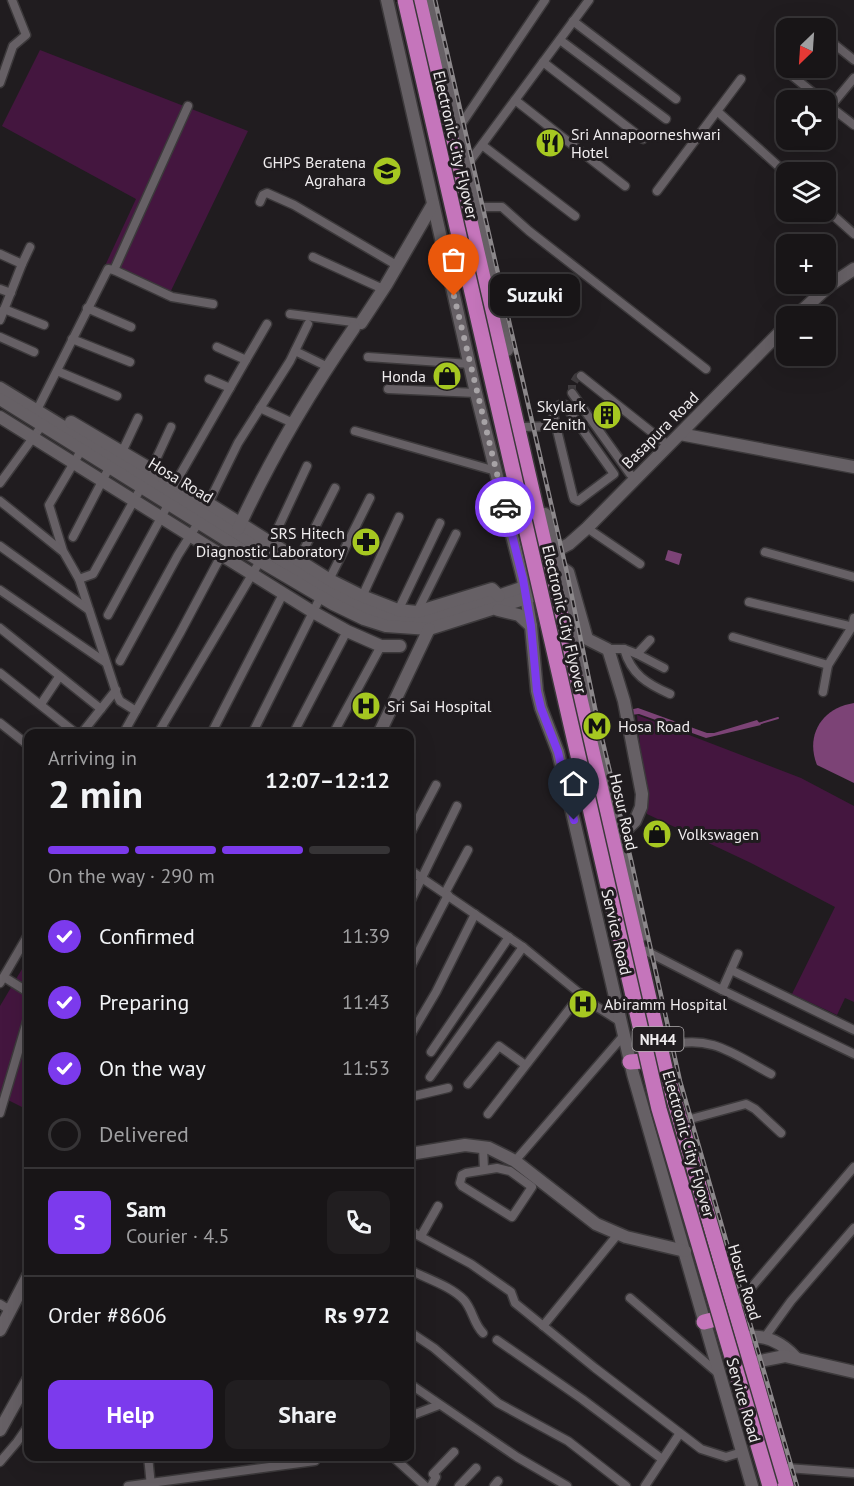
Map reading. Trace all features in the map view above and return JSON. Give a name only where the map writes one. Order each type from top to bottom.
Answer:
[{"type":"highway","name":"NH44","points":[[400,0],[636,1062],[710,1320],[768,1486]]},
{"type":"highway","name":"Electronic City Flyover","points":[[405,0],[659,1109],[768,1486]]},
{"type":"highway","name":"Electronic City Flyover","points":[[414,0],[652,1052],[674,1136],[777,1486]]},
{"type":"highway","name":"Hosur Road","points":[[419,0],[463,170],[680,1124],[754,1362],[786,1486]]},
{"type":"street","points":[[0,83],[13,46],[26,35],[12,0]]},
{"type":"street","points":[[387,0],[496,471],[524,562],[501,595]]},
{"type":"street","points":[[429,0],[458,129],[463,170],[476,207],[554,552],[555,576],[620,836],[628,890],[646,951],[667,1046],[687,1120],[750,1336],[754,1362],[792,1486]]},
{"type":"street","points":[[463,170],[589,0]]},
{"type":"street","points":[[458,129],[542,1]]},
{"type":"street","points":[[573,21],[676,99]]},
{"type":"street","points":[[560,40],[666,118]]},
{"type":"street","points":[[836,46],[854,60]]},
{"type":"street","points":[[543,62],[643,138]]},
{"type":"street","points":[[795,78],[810,90]]},
{"type":"street","points":[[836,94],[854,78]]},
{"type":"street","points":[[657,191],[741,79]]},
{"type":"street","points":[[515,100],[625,186]]},
{"type":"street","points":[[114,270],[188,106]]},
{"type":"street","points":[[717,111],[776,164]]},
{"type":"street","points":[[836,111],[854,125]]},
{"type":"street","points":[[482,145],[575,216]]},
{"type":"street","points":[[260,202],[263,195],[267,193],[294,205],[398,266]]},
{"type":"street","points":[[238,528],[256,488],[293,423],[328,367],[384,289],[433,204]]},
{"type":"street","points":[[476,207],[502,207],[529,231],[706,369]]},
{"type":"street","points":[[836,218],[854,234]]},
{"type":"street","points":[[0,320],[30,247]]},
{"type":"street","points":[[0,254],[22,264]]},
{"type":"street","points":[[313,257],[384,289]]},
{"type":"street","points":[[39,407],[108,269],[172,297],[213,304]]},
{"type":"street","points":[[807,306],[830,285],[854,269]]},
{"type":"street","points":[[0,289],[11,293]]},
{"type":"street","points":[[87,308],[131,327]]},
{"type":"street","points":[[4,309],[45,325]]},
{"type":"street","points":[[290,314],[357,325]]},
{"type":"street","points":[[108,615],[171,493],[267,324]]},
{"type":"street","points":[[120,661],[203,513],[238,443],[295,351],[308,324]]},
{"type":"street","name":"Basapura Road","points":[[554,552],[569,544],[586,528],[776,336]]},
{"type":"street","points":[[0,337],[34,352]]},
{"type":"street","points":[[72,339],[130,362]]},
{"type":"street","points":[[217,347],[246,360]]},
{"type":"street","points":[[295,351],[328,367]]},
{"type":"street","points":[[368,357],[470,364]]},
{"type":"street","points":[[57,371],[117,396]]},
{"type":"street","points":[[581,376],[668,445]]},
{"type":"street","points":[[209,379],[230,387]]},
{"type":"street","points":[[0,381],[39,407],[151,470],[171,493],[203,513]]},
{"type":"street","name":"Hosa Road","points":[[0,388],[39,407],[171,493],[325,588],[360,600],[395,618],[429,628],[494,609],[555,576]]},
{"type":"street","points":[[388,389],[477,393]]},
{"type":"street","points":[[572,393],[630,474],[636,478]]},
{"type":"street","name":"Hosa Road","points":[[0,399],[142,486],[171,493]]},
{"type":"street","points":[[562,404],[614,474],[578,501],[573,496],[556,426],[552,409],[562,404]]},
{"type":"street","points":[[260,408],[293,423]]},
{"type":"street","points":[[0,417],[313,612],[381,646],[400,646]]},
{"type":"street","points":[[122,452],[138,418]]},
{"type":"street","points":[[0,483],[43,424]]},
{"type":"street","points":[[524,427],[556,426]]},
{"type":"street","points":[[151,470],[171,427]]},
{"type":"street","points":[[354,431],[496,471]]},
{"type":"street","points":[[680,434],[854,467]]},
{"type":"street","points":[[82,449],[50,505],[63,551],[79,579],[120,701],[136,711]]},
{"type":"street","points":[[73,537],[110,466]]},
{"type":"street","points":[[163,729],[161,728],[266,552],[307,466]]},
{"type":"street","points":[[79,579],[93,574],[142,486]]},
{"type":"street","points":[[296,564],[335,488]]},
{"type":"street","points":[[254,729],[370,498]]},
{"type":"street","points":[[0,501],[63,551]]},
{"type":"street","name":"Hosa Road","points":[[203,513],[238,528],[266,552],[296,564],[353,615],[386,626],[395,618],[415,615],[429,620],[501,595],[530,591]]},
{"type":"street","points":[[360,600],[399,517]]},
{"type":"street","points":[[412,663],[400,646],[395,618],[440,523]]},
{"type":"street","points":[[586,528],[640,564]]},
{"type":"street","points":[[415,615],[456,534]]},
{"type":"street","points":[[0,546],[89,610]]},
{"type":"street","points":[[765,552],[854,577]]},
{"type":"street","points":[[127,729],[222,554]]},
{"type":"street","points":[[555,576],[568,572],[587,639],[607,649],[624,650],[637,654],[664,668]]},
{"type":"street","points":[[0,590],[106,662]]},
{"type":"street","name":"Service Road","points":[[530,591],[537,691],[541,708],[558,752],[622,1029],[636,1062],[685,1251],[710,1320],[720,1375],[752,1486]]},
{"type":"street","points":[[214,729],[283,594]]},
{"type":"street","points":[[749,602],[853,624],[828,665],[823,692]]},
{"type":"street","points":[[494,609],[519,615],[531,626]]},
{"type":"street","points":[[0,628],[100,709]]},
{"type":"street","points":[[381,729],[429,628]]},
{"type":"street","points":[[296,729],[347,631]]},
{"type":"street","points":[[733,637],[828,665]]},
{"type":"street","points":[[637,654],[650,640]]},
{"type":"street","points":[[336,729],[381,646]]},
{"type":"street","points":[[607,649],[624,701],[642,794],[641,807],[635,820],[620,836]]},
{"type":"street","points":[[624,650],[628,664],[634,672],[670,694]]},
{"type":"street","points":[[0,673],[73,729]]},
{"type":"street","points":[[41,704],[59,677]]},
{"type":"street","points":[[83,729],[116,690]]},
{"type":"street","points":[[0,723],[24,743]]},
{"type":"street","points":[[414,826],[435,785]]},
{"type":"street","points":[[414,894],[457,806]]},
{"type":"street","points":[[414,960],[468,850]]},
{"type":"street","points":[[414,873],[523,947],[622,1029],[515,1161]]},
{"type":"street","points":[[414,1029],[436,992],[475,914]]},
{"type":"street","points":[[432,1052],[509,937]]},
{"type":"street","points":[[24,942],[2,980],[24,990]]},
{"type":"street","points":[[430,1077],[523,947]]},
{"type":"street","points":[[646,951],[854,1054]]},
{"type":"street","points":[[722,990],[738,954]]},
{"type":"street","points":[[731,970],[854,1030]]},
{"type":"street","points":[[488,1114],[524,1064],[581,994]]},
{"type":"street","points":[[0,1113],[24,1032]]},
{"type":"street","points":[[667,1046],[684,1041],[703,1042],[722,1048],[771,1074]]},
{"type":"street","points":[[468,1084],[499,1046],[524,1064]]},
{"type":"street","points":[[414,1095],[448,1088]]},
{"type":"street","points":[[687,1120],[746,1104],[755,1109],[781,1133]]},
{"type":"street","points":[[414,1153],[465,1145],[489,1148],[515,1161],[530,1180],[532,1187],[512,1217],[462,1186],[460,1183],[462,1175],[484,1169],[504,1168],[530,1180],[596,1224],[618,1234],[685,1251]]},
{"type":"street","points":[[483,1147],[484,1169]]},
{"type":"street","points":[[740,1302],[854,1167]]},
{"type":"street","points":[[421,1236],[438,1206]]},
{"type":"street","points":[[765,1337],[791,1301],[854,1228]]},
{"type":"street","points":[[414,1233],[471,1264],[511,1292],[515,1303],[701,1449],[726,1456],[742,1452]]},
{"type":"street","points":[[543,1326],[618,1234]]},
{"type":"street","points":[[414,1272],[454,1292],[464,1300],[471,1311],[475,1325],[483,1333]]},
{"type":"street","points":[[0,1330],[5,1307],[24,1292]]},
{"type":"street","points":[[630,1298],[720,1375]]},
{"type":"street","points":[[414,1335],[434,1348],[498,1403],[568,1441],[626,1486]]},
{"type":"street","points":[[750,1336],[765,1337],[787,1348],[795,1357]]},
{"type":"street","points":[[497,1340],[582,1399],[662,1459]]},
{"type":"street","points":[[754,1362],[780,1357],[795,1357],[854,1372]]},
{"type":"street","points":[[0,1430],[24,1387]]},
{"type":"street","points":[[414,1387],[517,1457],[567,1486]]},
{"type":"street","points":[[414,1414],[439,1405]]},
{"type":"street","points":[[0,1462],[24,1431]]},
{"type":"street","points":[[645,1486],[680,1433]]},
{"type":"street","points":[[430,1486],[436,1477],[433,1474],[454,1452]]},
{"type":"street","points":[[149,1461],[151,1484]]},
{"type":"street","points":[[128,1486],[315,1461]]},
{"type":"street","points":[[398,1461],[425,1486]]},
{"type":"street","points":[[459,1486],[476,1468]]},
{"type":"street","points":[[787,1468],[854,1473]]},
{"type":"shaded area","points":[[40,50],[248,131],[167,299],[104,268],[136,199],[2,126]]},
{"type":"shaded area","points":[[668,550],[682,554],[679,565],[665,560]]},
{"type":"shaded area","points":[[854,703],[854,783],[817,765],[813,743],[819,725],[825,717],[843,706]]},
{"type":"shaded area","points":[[638,708],[707,733],[757,720],[761,725],[706,738],[639,714],[631,715],[629,710]]},
{"type":"shaded area","points":[[637,715],[801,778],[854,806],[854,1002],[845,998],[837,1015],[792,994],[835,907],[751,863],[647,814]]},
{"type":"shaded area","points":[[24,966],[24,1108],[0,1096],[0,1006]]},
{"type":"waterway","points":[[758,724],[778,718]]},
{"type":"tunnel","points":[[572,393],[572,385],[577,377],[581,376]]},
{"type":"railway","points":[[435,0],[567,573],[597,718],[680,1081],[797,1486]]},
{"type":"way so far","points":[[454,296],[505,507]]},
{"type":"place","name":"Sri Annapoorneshwari Hotel","points":[[550,143]]},
{"type":"place","name":"GHPS Beratena Agrahara","points":[[387,171]]},
{"type":"place","name":"Suzuki","points":[[454,296]]},
{"type":"place","name":"Honda","points":[[447,376]]},
{"type":"place","name":"Skylark Zenith","points":[[607,415]]},
{"type":"place","name":"SRS Hitech Diagnostic Laboratory","points":[[366,542]]},
{"type":"place","name":"Sri Sai Hospital","points":[[366,706]]},
{"type":"place","name":"Hosa Road","points":[[597,726]]},
{"type":"place","name":"Volkswagen","points":[[657,834]]},
{"type":"place","name":"Abiramm Hospital","points":[[583,1004]]},
{"type":"route","points":[[505,507],[523,579],[531,626],[537,691],[558,752],[574,820]]}]
